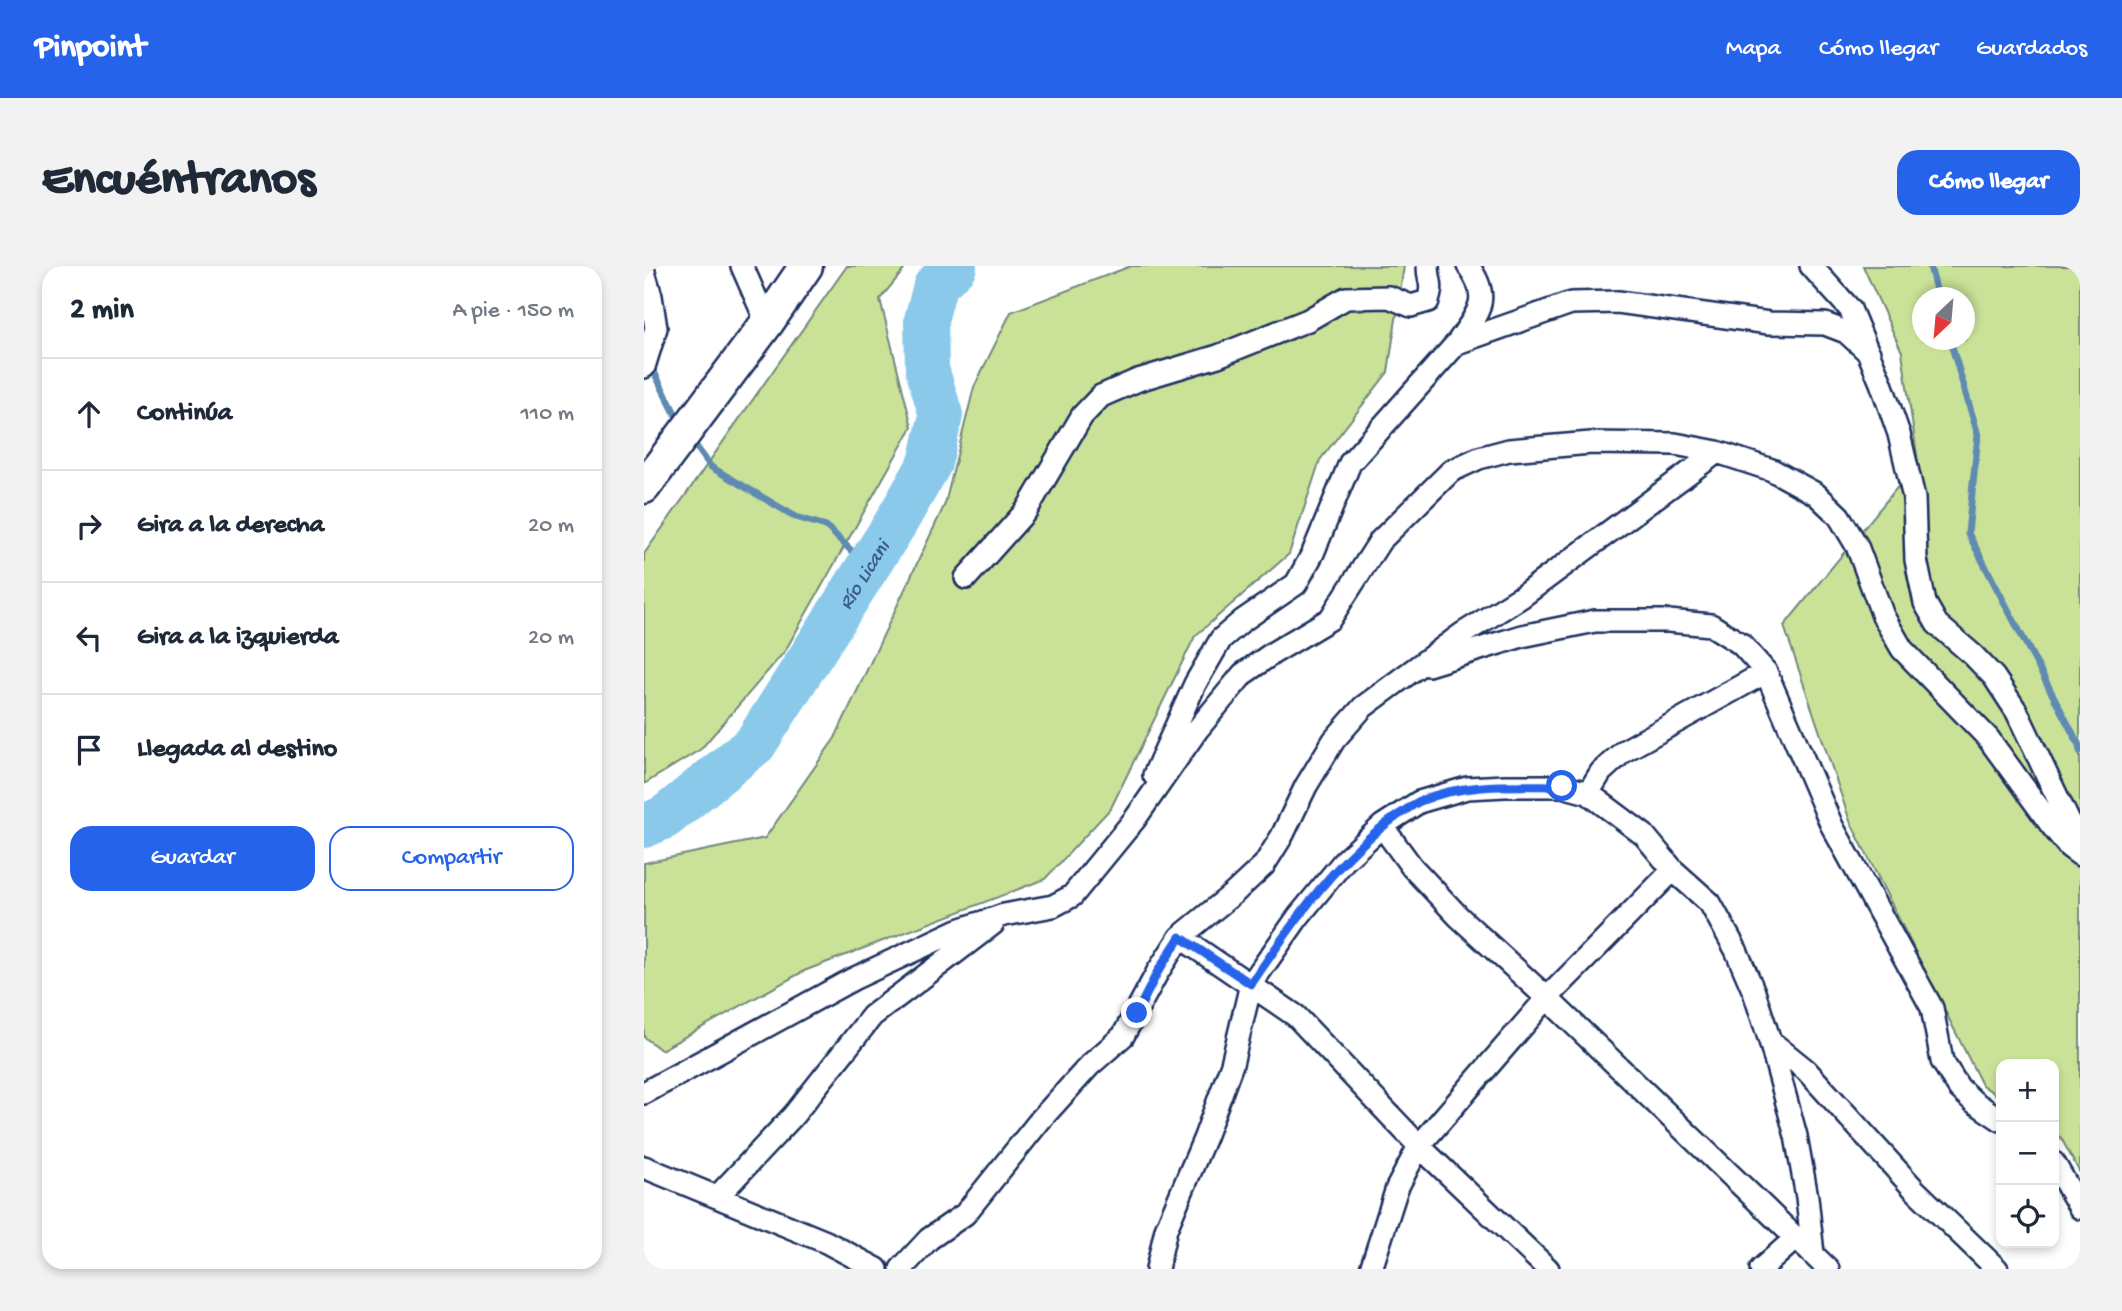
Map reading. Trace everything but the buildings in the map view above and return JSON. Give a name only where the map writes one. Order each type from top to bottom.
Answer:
[{"type":"main road","points":[[647,483],[806,266]]},
{"type":"street","points":[[742,266],[766,323]]},
{"type":"street","points":[[966,578],[1026,511],[1082,416],[1101,396],[1138,380],[1231,351],[1308,320],[1346,298],[1389,298],[1411,306],[1429,301],[1433,286],[1427,266]]},
{"type":"street","points":[[1135,818],[1195,684],[1221,639],[1296,584],[1313,553],[1350,463],[1457,343],[1479,312],[1482,296],[1476,277],[1468,266]]},
{"type":"street","points":[[1811,266],[1850,309],[1899,433],[1914,498],[1916,560],[1925,603],[1937,624],[1993,677],[2017,712],[2080,845]]},
{"type":"street","points":[[644,272],[656,328],[644,367]]},
{"type":"street","points":[[1457,343],[1571,303],[1618,302],[1769,323],[1825,324],[1846,332],[1869,353]]},
{"type":"street","points":[[644,1093],[853,979],[958,930],[1004,915],[1053,906],[1072,896],[1135,818],[1197,730],[1243,674],[1329,619],[1380,541],[1451,471],[1479,458],[1509,450],[1591,443],[1675,444],[1717,452],[1772,470],[1816,494],[1839,516],[1857,546],[1883,617],[1902,649],[1988,738],[2068,847],[2080,855]]},
{"type":"street","points":[[901,1269],[929,1239],[965,1214],[1041,1119],[1090,1065],[1123,1036],[1180,937],[1264,865],[1334,740],[1363,707],[1462,634],[1543,581],[1717,452]]},
{"type":"street","points":[[1413,670],[1522,636],[1595,621],[1668,621],[1712,625],[1741,644],[1766,672],[1832,826],[1932,1008],[1942,1061],[1959,1088],[1996,1117]]},
{"type":"street","points":[[1588,793],[1601,772],[1624,751],[1766,672]]},
{"type":"street","points":[[1157,1269],[1166,1229],[1232,1064],[1251,984],[1298,917],[1344,860],[1382,826],[1419,802],[1467,788],[1562,786],[1588,793],[1644,835],[1673,870],[1710,903],[1741,961],[1770,1041],[1796,1136],[1821,1262]]},
{"type":"street","points":[[1382,826],[1412,867],[1459,917],[1821,1262]]},
{"type":"street","points":[[1371,1269],[1397,1188],[1419,1146],[1547,998],[1673,870]]},
{"type":"street","points":[[717,1197],[793,1116],[872,1016],[1004,915]]},
{"type":"street","points":[[1180,937],[1296,1016],[1419,1146],[1548,1269]]},
{"type":"street","points":[[1770,1041],[1806,1070],[1915,1190],[1997,1269]]},
{"type":"street","points":[[644,1167],[826,1242],[877,1269]]},
{"type":"street","points":[[2059,1172],[2080,1208]]},
{"type":"street","points":[[1761,1269],[1796,1238]]},
{"type":"green space","points":[[847,266],[907,266],[880,299],[912,427],[785,651],[701,749],[644,784],[644,554]]},
{"type":"green space","points":[[1131,266],[1404,266],[1388,372],[1320,460],[1289,554],[1195,636],[1111,808],[1045,879],[804,971],[661,1050],[644,1037],[644,863],[765,838],[835,738],[945,504],[974,387],[1011,312]]},
{"type":"green space","points":[[1863,266],[2080,266],[2080,1173],[2059,1137],[2059,1059],[1996,1059],[1996,1095],[1982,1085],[1850,821],[1784,626],[1918,462],[1902,352]]},
{"type":"waterway","name":"Río Licani","points":[[644,826],[665,817],[755,744],[895,524],[930,463],[941,415],[927,369],[926,320],[935,286],[955,266]]},
{"type":"waterway","points":[[1930,266],[1935,287]]},
{"type":"waterway","points":[[1953,350],[1978,435],[1968,533],[2080,751]]},
{"type":"waterway","points":[[650,364],[681,425]]},
{"type":"waterway","points":[[690,438],[711,467],[796,517],[826,526],[868,567]]},
{"type":"route","points":[[1137,1013],[1157,973],[1180,937],[1251,984],[1298,917],[1344,860],[1382,826],[1419,802],[1467,788],[1562,786]]}]
